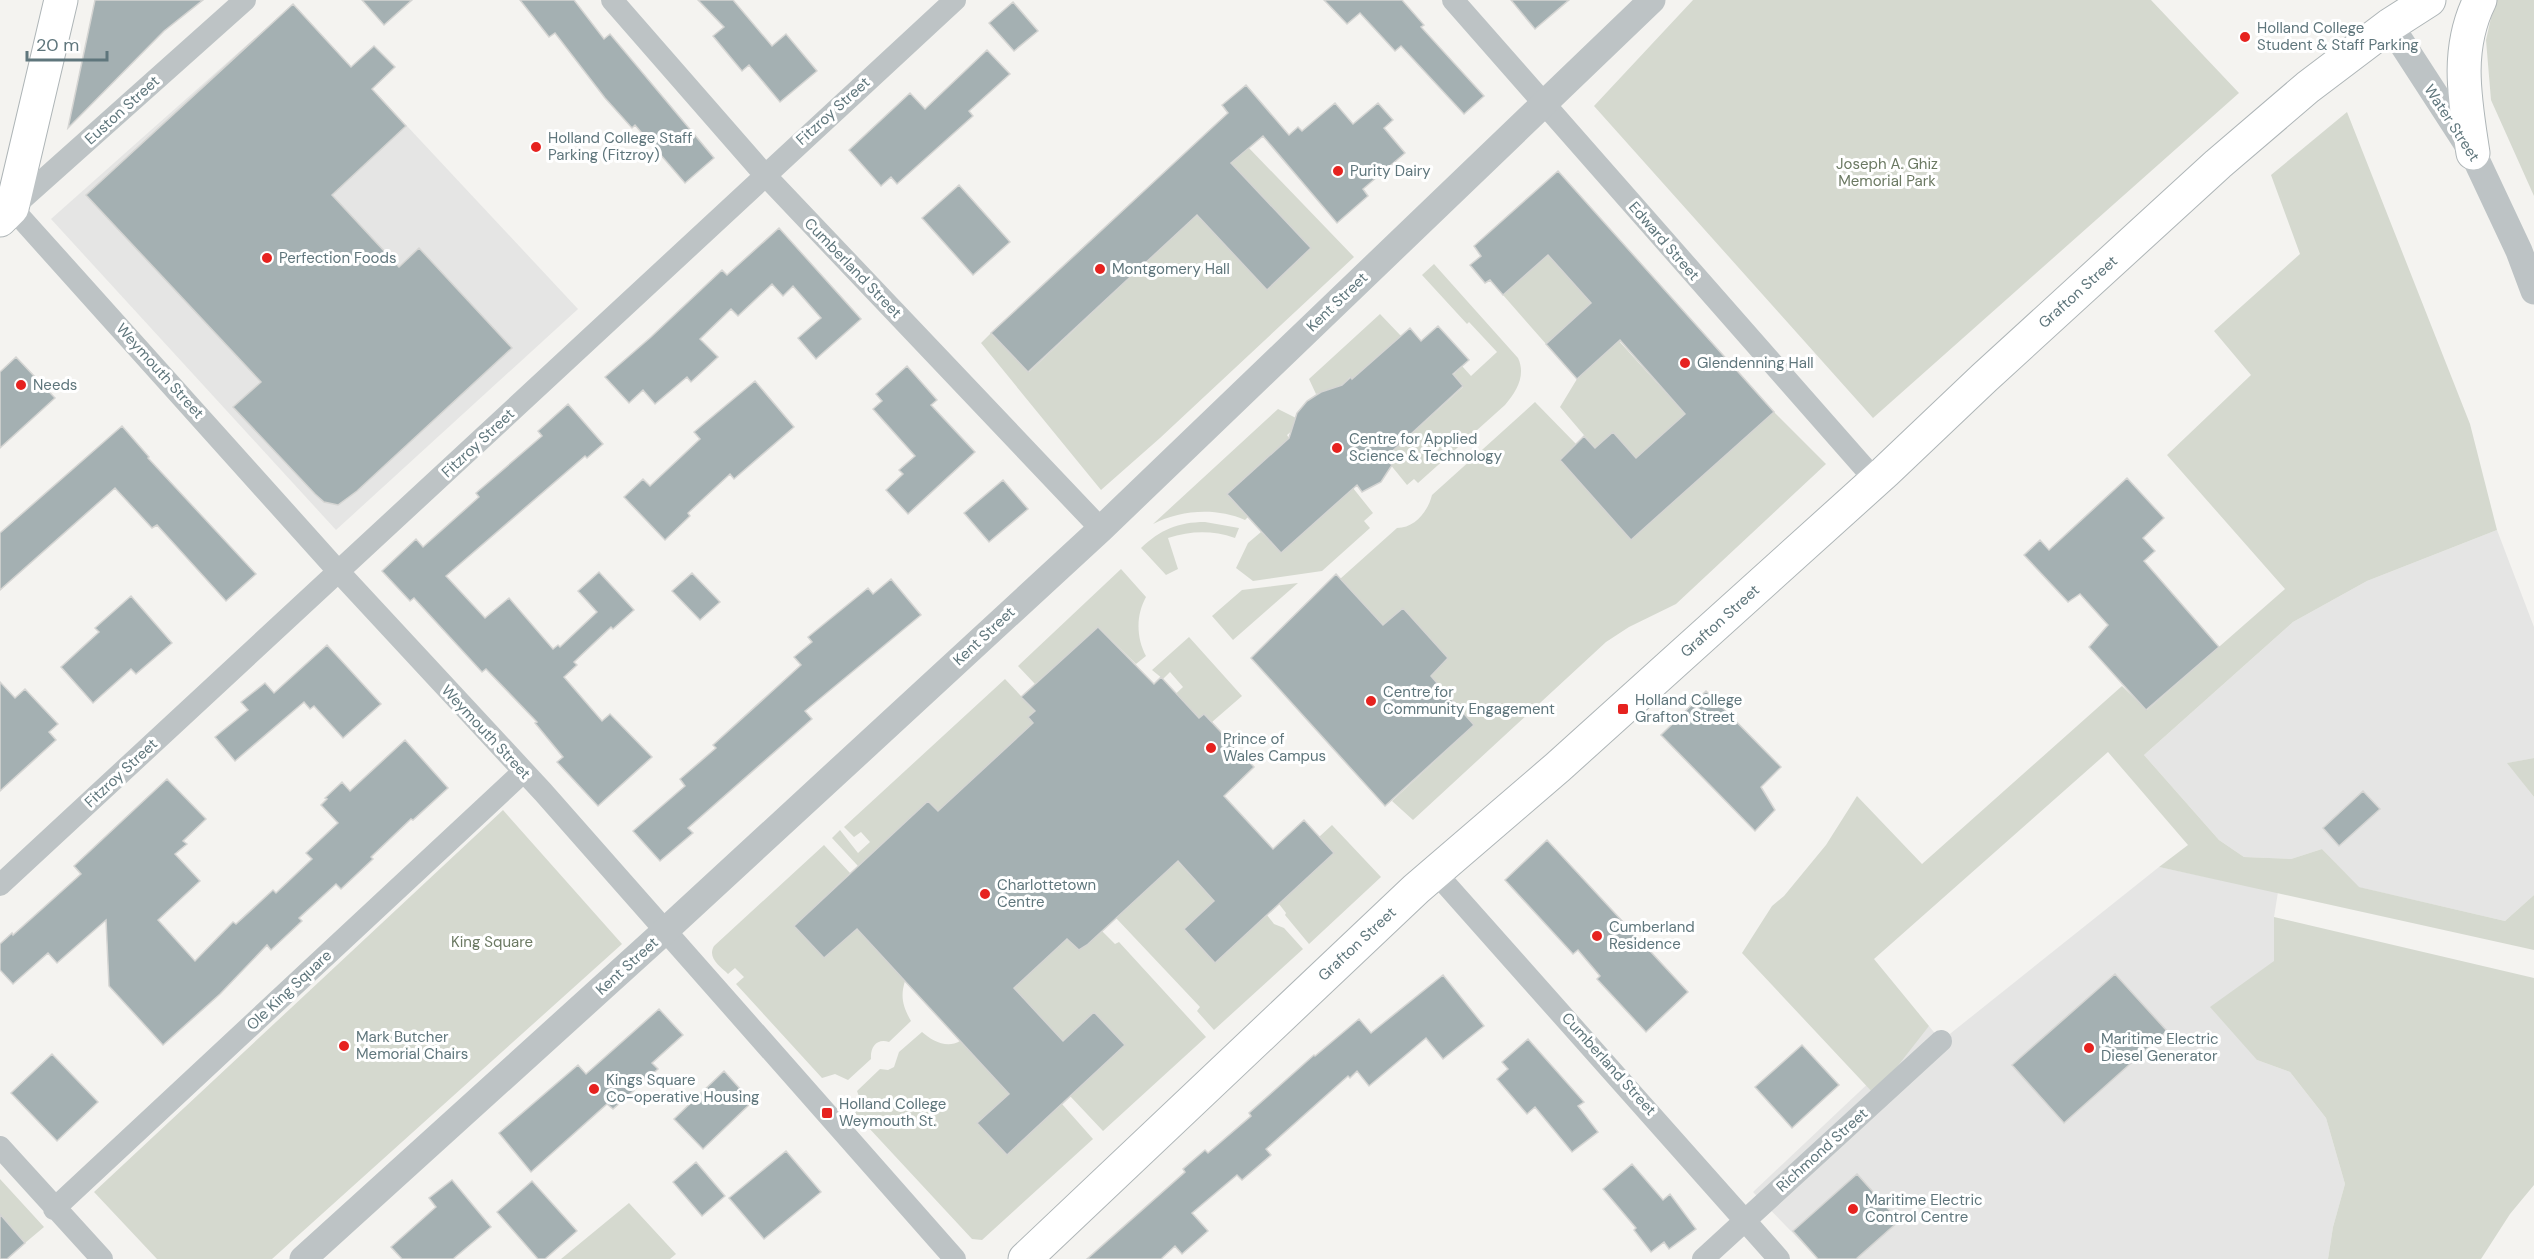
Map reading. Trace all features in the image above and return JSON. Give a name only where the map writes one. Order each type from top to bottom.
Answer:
[{"type":"main road","points":[[6,214],[61,0]]},
{"type":"main road","name":"Grafton Street","points":[[1025,1259],[1436,872],[1558,767],[1875,481],[1992,370],[2218,164],[2308,87],[2390,25],[2429,0]]},
{"type":"main road","points":[[2474,153],[2463,86],[2463,59],[2471,20],[2480,0]]},
{"type":"street","name":"Euston Street","points":[[6,214],[245,0]]},
{"type":"street","name":"Cumberland Street","points":[[612,0],[764,174],[1101,529]]},
{"type":"street","name":"Fitzroy Street","points":[[0,885],[619,313],[764,174],[955,0]]},
{"type":"street","name":"Edward Street","points":[[1453,0],[1875,481]]},
{"type":"street","name":"Kent Street","points":[[303,1259],[666,930],[1101,529],[1652,0]]},
{"type":"street","name":"Water Street","points":[[2390,25],[2474,153],[2519,251],[2534,291]]},
{"type":"street","name":"Weymouth Street","points":[[6,214],[523,772],[666,930],[955,1259]]},
{"type":"street","name":"Ole King Square","points":[[54,1209],[523,772]]},
{"type":"street","name":"Cumberland Street","points":[[1436,872],[1779,1259]]},
{"type":"street","name":"Richmond Street","points":[[1703,1259],[1941,1041]]},
{"type":"street","points":[[0,1147],[54,1209],[102,1259]]},
{"type":"shaded area","name":"Perfection Foods","points":[[293,4],[578,309],[336,530],[51,219]]},
{"type":"shaded area","points":[[2497,530],[2534,627],[2534,758],[2508,763],[2534,797],[2534,895],[2505,921],[2358,887],[2322,849],[2291,859],[2244,857],[2219,840],[2144,755],[2293,622],[2367,581]]},
{"type":"shaded area","points":[[2159,867],[2278,892],[2274,917],[2274,961],[2257,1060],[2290,1072],[2326,1118],[2345,1184],[2333,1227],[2328,1259],[1818,1259],[1753,1192],[1929,1026],[1941,1041]]},
{"type":"green space","name":"Joseph A. Ghiz Memorial Park","points":[[1693,0],[2151,0],[2239,93],[1873,418],[1594,106]]},
{"type":"green space","points":[[2495,0],[2534,0],[2534,196],[2491,100],[2486,40]]},
{"type":"green space","points":[[2347,112],[2470,424],[2497,530],[2367,581],[2293,622],[2144,755],[2219,840],[2244,857],[2291,859],[2322,849],[2359,887],[2505,921],[2534,895],[2534,950],[2159,867],[2188,845],[2108,752],[1874,959],[1929,1026],[1875,1095],[1742,953],[1772,906],[1784,896],[1826,845],[1857,796],[1922,864],[2122,686],[2147,710],[2285,589],[2167,455],[2251,375],[2214,331],[2300,254],[2271,175]]},
{"type":"green space","points":[[1221,119],[1354,257],[1101,490],[981,343],[991,333],[1029,372],[1197,215],[1267,289],[1311,248],[1204,135]]},
{"type":"green space","points":[[1548,255],[1591,303],[1546,344],[1503,295]]},
{"type":"green space","points":[[1434,264],[1518,358],[1521,377],[1505,405],[1418,483],[1414,479],[1407,485],[1385,458],[1463,387],[1453,375],[1462,366],[1471,376],[1497,352],[1469,322],[1467,324],[1422,275]]},
{"type":"green space","points":[[1380,314],[1401,336],[1331,395],[1326,391],[1316,394],[1309,379]]},
{"type":"green space","points":[[1619,341],[1685,414],[1636,458],[1613,432],[1595,448],[1560,407],[1577,379]]},
{"type":"green space","points":[[1535,402],[1577,445],[1560,460],[1631,540],[1774,412],[1826,464],[1676,604],[1629,627],[1606,642],[1413,820],[1392,801],[1474,725],[1431,676],[1448,658],[1403,609],[1383,625],[1340,579],[1397,528],[1410,525],[1420,518],[1432,495]]},
{"type":"green space","points":[[1278,409],[1301,423],[1287,435],[1289,438],[1227,494],[1248,517],[1245,520],[1222,513],[1198,512],[1186,513],[1153,524]]},
{"type":"green space","points":[[1353,488],[1373,513],[1364,521],[1370,528],[1322,571],[1253,581],[1236,568],[1248,543],[1261,532],[1281,553]]},
{"type":"green space","points":[[1205,522],[1239,528],[1235,538],[1201,532],[1168,538],[1178,569],[1166,575],[1141,548],[1155,536],[1170,528]]},
{"type":"green space","points":[[1121,569],[1146,597],[1140,611],[1138,626],[1140,641],[1146,656],[1136,664],[1098,627],[1035,684],[1018,666]]},
{"type":"green space","points":[[1298,583],[1233,640],[1212,616],[1242,590]]},
{"type":"green space","points":[[1189,637],[1242,696],[1212,722],[1204,714],[1191,725],[1168,701],[1183,687],[1170,672],[1163,679],[1152,670]]},
{"type":"green space","points":[[1005,679],[1035,711],[1028,717],[1033,723],[953,797],[958,833],[928,801],[858,866],[832,838],[840,830],[858,853],[870,842],[861,832],[854,837],[844,827]]},
{"type":"green space","points":[[2534,758],[2534,797],[2507,763]]},
{"type":"green space","name":"King Square","points":[[503,810],[622,944],[272,1259],[157,1259],[94,1192]]},
{"type":"green space","points":[[1332,825],[1381,877],[1309,944],[1279,904],[1334,853],[1319,837]]},
{"type":"green space","points":[[824,845],[850,873],[794,926],[824,958],[857,929],[905,981],[903,1002],[911,1021],[889,1042],[881,1041],[875,1044],[871,1059],[848,1080],[835,1074],[822,1078],[736,984],[744,977],[735,968],[728,974],[715,962],[712,954],[714,946]]},
{"type":"green space","points":[[1167,850],[1214,901],[1184,929],[1215,962],[1267,915],[1274,924],[1284,928],[1303,949],[1214,1030],[1197,1011],[1200,1007],[1116,918],[1149,888]]},
{"type":"green space","points":[[2274,917],[2534,978],[2534,1185],[2510,1214],[2481,1259],[2328,1259],[2333,1227],[2345,1184],[2326,1118],[2290,1072],[2257,1060],[2210,1007],[2274,961]]},
{"type":"green space","points":[[1102,931],[1115,944],[1119,942],[1206,1037],[1103,1131],[1070,1096],[1125,1045],[1094,1012],[1063,1041],[1014,988],[1067,939],[1074,946]]},
{"type":"green space","points":[[922,1032],[940,1043],[950,1044],[960,1041],[1009,1094],[977,1123],[1007,1154],[1062,1104],[1093,1139],[982,1240],[972,1239],[855,1113],[861,1102],[857,1091],[880,1069],[888,1070],[894,1067],[899,1052]]},
{"type":"green space","points":[[0,1179],[44,1227],[25,1243],[0,1214]]},
{"type":"green space","points":[[629,1203],[676,1254],[670,1259],[561,1259]]},
{"type":"building","points":[[95,0],[203,0],[164,31],[68,128]]},
{"type":"building","points":[[362,0],[412,0],[384,25]]},
{"type":"building","points":[[520,0],[574,0],[604,39],[610,34],[714,158],[685,183],[635,125],[632,128],[605,98],[555,33],[549,37]]},
{"type":"building","points":[[698,0],[733,0],[772,46],[786,34],[817,71],[780,102],[749,65],[742,71],[713,36],[724,27]]},
{"type":"building","points":[[1324,0],[1402,0],[1424,25],[1421,27],[1484,96],[1464,114],[1401,46],[1395,51],[1360,13],[1347,24]]},
{"type":"building","points":[[1511,0],[1569,0],[1535,29]]},
{"type":"building","points":[[1013,2],[1038,31],[1014,51],[989,23]]},
{"type":"building","name":"Perfection Foods","points":[[293,4],[351,67],[374,46],[395,67],[372,89],[406,126],[332,195],[399,267],[419,248],[512,348],[357,491],[338,505],[324,502],[315,494],[233,407],[261,382],[86,195]]},
{"type":"building","points":[[987,50],[1010,74],[969,111],[973,116],[897,184],[891,177],[881,186],[849,150],[910,93],[925,109]]},
{"type":"building","name":"Montgomery Hall","points":[[1246,85],[1289,135],[1298,127],[1302,131],[1335,103],[1353,124],[1378,103],[1393,120],[1384,128],[1405,153],[1363,189],[1368,196],[1337,223],[1263,136],[1231,163],[1311,248],[1267,290],[1197,215],[1028,372],[991,333],[1228,113],[1222,105]]},
{"type":"building","name":"Glendenning Hall","points":[[1558,171],[1774,412],[1631,540],[1560,460],[1584,436],[1595,448],[1613,432],[1636,458],[1685,414],[1620,340],[1577,379],[1546,344],[1591,303],[1548,255],[1503,295],[1490,280],[1485,283],[1470,265],[1481,256],[1474,246]]},
{"type":"building","points":[[959,185],[1010,242],[973,275],[922,218]]},
{"type":"building","points":[[779,228],[861,319],[816,359],[798,338],[821,318],[793,286],[783,296],[772,284],[738,316],[731,309],[700,339],[718,357],[691,382],[687,377],[655,404],[643,390],[629,403],[605,377],[722,270],[727,275]]},
{"type":"building","name":"Centre for Applied Science & Technology","points":[[1438,326],[1469,360],[1453,374],[1463,386],[1385,458],[1392,465],[1381,482],[1362,492],[1357,485],[1281,553],[1227,494],[1289,438],[1297,413],[1307,401],[1321,392],[1342,385],[1351,377],[1352,379],[1410,328],[1421,341]]},
{"type":"building","name":"Needs","points":[[16,357],[55,398],[0,448],[0,372]]},
{"type":"building","points":[[907,366],[937,400],[931,405],[975,452],[908,514],[886,490],[903,474],[899,470],[915,456],[873,409],[882,401],[876,394]]},
{"type":"building","points":[[755,381],[794,427],[734,479],[730,474],[688,513],[690,516],[665,540],[624,497],[643,479],[650,486],[700,439],[694,432]]},
{"type":"building","points":[[568,404],[603,444],[587,458],[585,456],[446,576],[485,618],[509,598],[553,649],[558,645],[560,647],[597,612],[578,591],[599,572],[634,610],[613,629],[611,627],[574,662],[577,665],[564,677],[602,721],[610,714],[652,757],[598,806],[557,762],[563,757],[535,723],[537,722],[486,669],[482,672],[414,598],[410,601],[382,571],[416,539],[423,547],[479,497],[476,493],[542,436],[538,431]]},
{"type":"building","points":[[122,426],[148,458],[256,574],[226,601],[157,525],[152,528],[115,488],[0,590],[0,533]]},
{"type":"building","points":[[2127,478],[2164,518],[2143,538],[2155,551],[2144,561],[2219,647],[2146,710],[2089,647],[2108,625],[2080,594],[2068,602],[2024,555],[2040,540],[2049,550]]},
{"type":"building","points":[[1003,480],[1028,509],[989,542],[964,513]]},
{"type":"building","points":[[692,573],[720,602],[700,620],[672,591]]},
{"type":"building","name":"Centre for Community Engagement","points":[[1336,574],[1383,625],[1403,608],[1448,658],[1431,676],[1474,725],[1385,806],[1251,658]]},
{"type":"building","points":[[891,579],[921,615],[805,711],[812,719],[688,828],[693,833],[660,861],[633,831],[685,786],[680,779],[716,748],[713,745],[801,665],[794,657],[812,642],[808,637],[868,588],[873,594]]},
{"type":"building","points":[[131,596],[172,643],[136,674],[131,669],[93,703],[61,667],[99,632],[95,628]]},
{"type":"building","name":"Charlottetown Centre","points":[[1098,627],[1154,684],[1161,677],[1199,718],[1204,714],[1254,767],[1224,796],[1273,849],[1304,820],[1334,853],[1215,963],[1184,929],[1214,901],[1178,861],[1087,945],[1079,950],[1067,939],[1014,988],[1063,1041],[1094,1012],[1125,1045],[1007,1155],[977,1123],[1009,1094],[857,929],[824,958],[794,926],[928,801],[938,811],[1033,723],[1028,717],[1035,711],[1021,697]]},
{"type":"building","points":[[327,645],[381,704],[343,738],[314,706],[310,709],[304,702],[235,761],[215,737],[248,710],[241,702],[265,683],[274,693]]},
{"type":"building","points":[[0,682],[15,698],[25,689],[58,724],[49,732],[56,740],[0,791]]},
{"type":"building","points":[[1706,691],[1781,767],[1761,787],[1775,810],[1755,831],[1661,735]]},
{"type":"building","points":[[405,740],[448,788],[413,820],[411,819],[341,889],[336,884],[299,918],[302,921],[271,950],[267,945],[220,994],[163,1045],[109,986],[106,920],[57,963],[48,953],[13,984],[0,970],[0,944],[81,874],[74,866],[167,779],[206,819],[183,841],[187,844],[175,854],[200,881],[158,920],[195,961],[233,922],[236,924],[273,890],[276,893],[312,859],[306,853],[338,823],[321,805],[327,799],[325,798],[342,782],[350,791]]},
{"type":"building","points":[[2363,791],[2380,809],[2339,846],[2323,828]]},
{"type":"building","name":"Cumberland Residence","points":[[1547,840],[1688,992],[1646,1032],[1597,979],[1600,976],[1578,950],[1573,954],[1505,880]]},
{"type":"building","name":"Maritime Electric Diesel Generator","points":[[2115,974],[2167,1031],[2064,1123],[2012,1065]]},
{"type":"building","points":[[1443,975],[1484,1026],[1443,1059],[1426,1038],[1369,1086],[1357,1071],[1350,1078],[1348,1076],[1266,1149],[1271,1155],[1242,1180],[1237,1175],[1192,1213],[1208,1231],[1182,1254],[1175,1246],[1161,1259],[1087,1259],[1185,1172],[1183,1169],[1205,1150],[1208,1153],[1251,1116],[1249,1113],[1314,1055],[1359,1019],[1371,1033]]},
{"type":"building","name":"Kings Square Co-operative Housing","points":[[659,1009],[683,1035],[652,1063],[658,1069],[613,1109],[607,1104],[531,1172],[499,1133],[578,1065],[586,1074]]},
{"type":"building","points":[[1528,1039],[1584,1102],[1578,1106],[1598,1132],[1572,1152],[1535,1107],[1527,1114],[1497,1079],[1508,1069],[1502,1062]]},
{"type":"building","points":[[1802,1045],[1839,1085],[1792,1128],[1755,1087]]},
{"type":"building","points":[[52,1054],[98,1102],[57,1141],[11,1093]]},
{"type":"building","points":[[724,1071],[752,1102],[703,1149],[674,1119]]},
{"type":"building","points":[[786,1151],[821,1192],[764,1239],[729,1198]]},
{"type":"building","points":[[696,1162],[725,1196],[702,1216],[673,1182]]},
{"type":"building","points":[[1632,1164],[1663,1200],[1670,1194],[1696,1229],[1669,1249],[1664,1242],[1651,1252],[1634,1230],[1636,1228],[1603,1189]]},
{"type":"building","name":"Maritime Electric Control Centre","points":[[1857,1174],[1899,1221],[1856,1259],[1818,1259],[1793,1231]]},
{"type":"building","points":[[452,1180],[491,1227],[453,1259],[402,1259],[391,1247],[436,1207],[429,1198]]},
{"type":"building","points":[[532,1181],[577,1231],[545,1259],[538,1259],[497,1212]]},
{"type":"building","points":[[0,1214],[25,1243],[7,1259],[0,1259]]},
{"type":"place","name":"Holland College Student & Staff Parking","points":[[2245,37]]},
{"type":"place","name":"Holland College Staff Parking (Fitzroy)","points":[[536,147]]},
{"type":"place","name":"Purity Dairy","points":[[1338,171]]},
{"type":"place","name":"Perfection Foods","points":[[267,258]]},
{"type":"place","name":"Montgomery Hall","points":[[1100,269]]},
{"type":"place","name":"Glendenning Hall","points":[[1685,363]]},
{"type":"place","name":"Needs","points":[[21,385]]},
{"type":"place","name":"Centre for Applied Science & Technology","points":[[1337,448]]},
{"type":"place","name":"Centre for Community Engagement","points":[[1371,701]]},
{"type":"place","name":"Holland College Grafton Street","points":[[1623,709]]},
{"type":"place","name":"Prince of Wales Campus","points":[[1211,748]]},
{"type":"place","name":"Charlottetown Centre","points":[[985,894]]},
{"type":"place","name":"Cumberland Residence","points":[[1597,936]]},
{"type":"place","name":"Mark Butcher Memorial Chairs","points":[[344,1046]]},
{"type":"place","name":"Maritime Electric Diesel Generator","points":[[2089,1048]]},
{"type":"place","name":"Kings Square Co-operative Housing","points":[[594,1089]]},
{"type":"place","name":"Holland College Weymouth St.","points":[[827,1113]]},
{"type":"place","name":"Maritime Electric Control Centre","points":[[1853,1209]]}]
